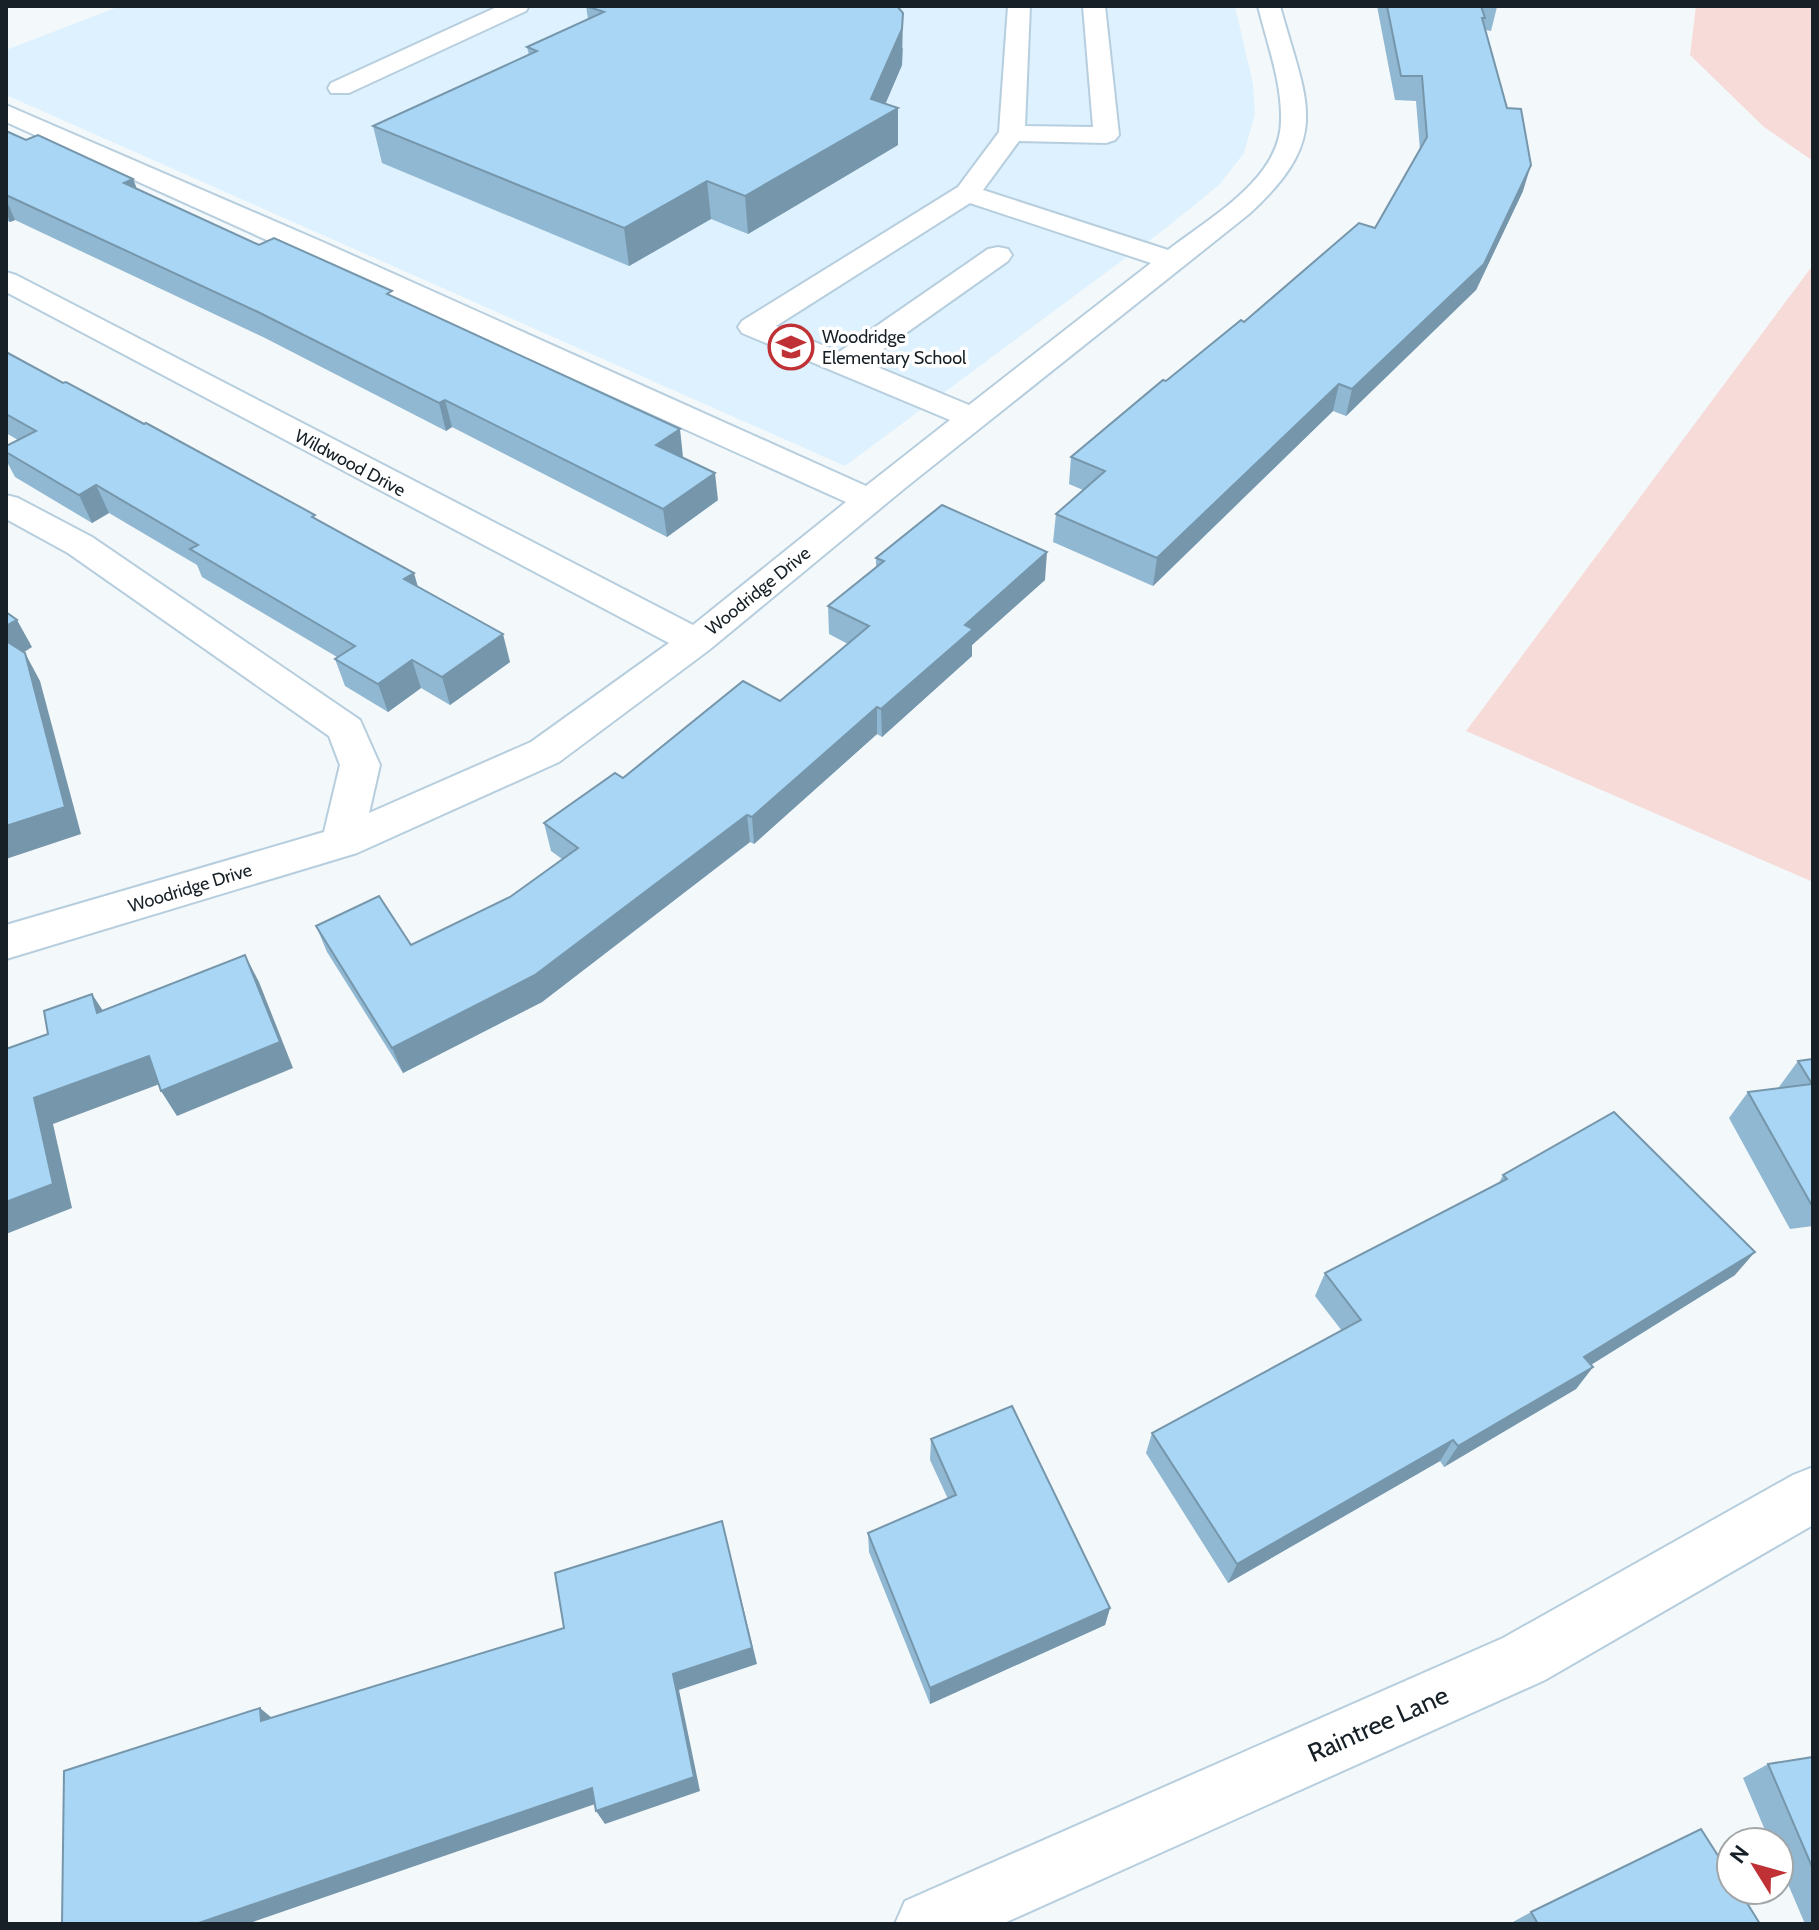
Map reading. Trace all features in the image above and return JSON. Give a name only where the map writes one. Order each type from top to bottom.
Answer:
[{"type":"street","points":[[340,88],[518,6]]},
{"type":"street","points":[[973,418],[753,327],[967,193],[1012,133],[1019,6]]},
{"type":"street","points":[[1012,133],[1106,135],[1094,6]]},
{"type":"street","name":"Woodridge Drive","points":[[6,942],[342,842],[545,752],[696,642],[1268,181],[1285,156],[1294,134],[1293,108],[1269,6]]},
{"type":"street","points":[[6,113],[869,500]]},
{"type":"street","points":[[967,193],[1172,261]]},
{"type":"street","points":[[842,364],[998,255]]},
{"type":"street","name":"Wildwood Drive","points":[[6,281],[696,642]]},
{"type":"street","points":[[6,505],[80,545],[346,729],[360,765],[342,842]]},
{"type":"street","name":"Raintree Lane","points":[[928,1924],[1524,1659],[1813,1494]]},
{"type":"shaded area","name":"Woodridge Elementary School","points":[[120,6],[1235,6],[1253,84],[1255,114],[1244,153],[1219,185],[1166,228],[845,466],[6,95],[6,50]]},
{"type":"shaded area","points":[[1696,6],[1813,6],[1813,161],[1764,127],[1690,55]]},
{"type":"shaded area","points":[[1813,265],[1813,882],[1466,731]]},
{"type":"building","points":[[586,6],[897,6],[903,13],[902,29],[871,99],[898,108],[745,196],[707,181],[624,228],[373,126],[537,51],[527,47],[604,12]]},
{"type":"building","points":[[1387,6],[1481,6],[1507,108],[1521,109],[1531,165],[1484,264],[1352,389],[1339,384],[1157,558],[1056,514],[1105,471],[1071,457],[1163,380],[1166,381],[1241,320],[1244,322],[1359,223],[1375,228],[1427,137],[1422,76],[1401,76]]},
{"type":"building","points":[[6,131],[26,140],[38,135],[133,179],[124,183],[259,245],[274,238],[392,291],[387,294],[680,429],[656,445],[715,473],[663,509],[445,400],[439,403],[256,311],[6,195]]},
{"type":"building","points":[[6,352],[146,423],[315,515],[312,517],[414,573],[404,579],[503,634],[442,677],[412,660],[378,684],[335,659],[355,646],[190,549],[198,545],[96,485],[79,495],[6,452],[6,446],[36,431],[6,414]]},
{"type":"building","points":[[942,505],[1047,552],[965,625],[973,629],[881,709],[877,707],[752,817],[747,815],[535,975],[392,1048],[316,926],[379,896],[411,945],[510,897],[578,848],[544,823],[615,773],[623,778],[743,681],[780,701],[869,626],[828,606],[884,561],[876,558]]},
{"type":"building","points":[[6,612],[17,620],[6,626]]},
{"type":"building","points":[[6,641],[25,653],[65,807],[6,826]]},
{"type":"building","points":[[245,955],[280,1042],[161,1091],[149,1056],[34,1098],[53,1184],[6,1202],[6,1049],[48,1034],[44,1011],[92,994],[97,1013]]},
{"type":"building","points":[[1813,1059],[1811,1204],[1748,1092],[1812,1084],[1798,1061]]},
{"type":"building","points":[[1614,1112],[1755,1252],[1584,1357],[1593,1367],[1458,1446],[1453,1440],[1237,1564],[1152,1433],[1361,1320],[1325,1273],[1507,1179],[1503,1175]]},
{"type":"building","points":[[1012,1406],[1110,1608],[930,1688],[868,1533],[956,1495],[931,1439]]},
{"type":"building","points":[[722,1521],[752,1648],[673,1674],[694,1777],[596,1811],[592,1788],[196,1924],[62,1924],[64,1771],[260,1708],[261,1721],[564,1628],[555,1573]]},
{"type":"building","points":[[1813,1757],[1813,1869],[1795,1826],[1768,1764]]},
{"type":"building","points":[[1701,1829],[1715,1851],[1715,1906],[1749,1906],[1760,1924],[1538,1924],[1531,1912]]},
{"type":"place","name":"Woodridge Elementary School","points":[[791,347]]}]
